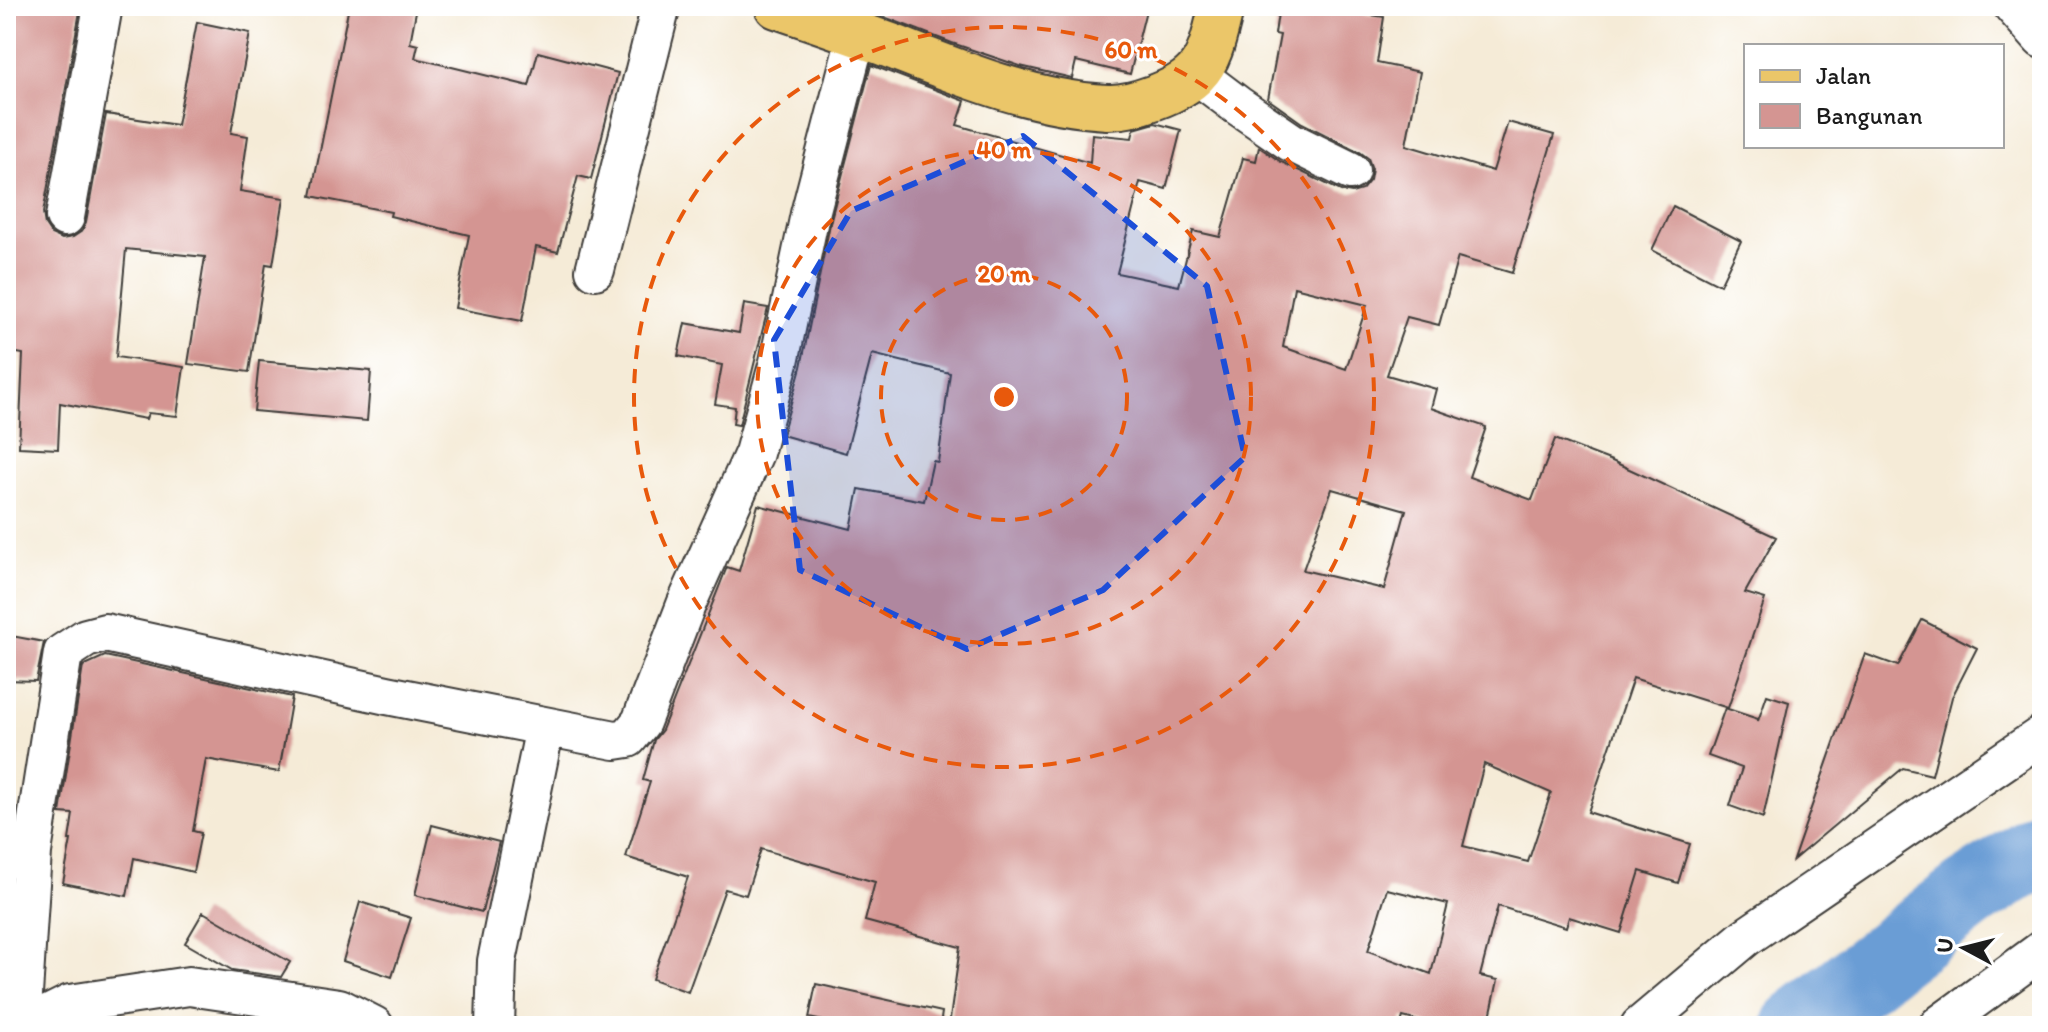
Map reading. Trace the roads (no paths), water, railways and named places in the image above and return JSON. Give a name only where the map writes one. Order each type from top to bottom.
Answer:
[{"type":"main road","points":[[777,6],[986,83],[1056,100],[1109,107],[1154,98],[1196,74],[1208,54],[1222,6]]},
{"type":"street","points":[[65,217],[103,6]]},
{"type":"street","points":[[595,270],[661,6]]},
{"type":"street","points":[[2013,6],[2042,39]]},
{"type":"street","points":[[374,1026],[339,1008],[189,986],[70,1004],[24,1026],[32,852],[63,653],[86,638],[105,633],[545,727],[615,740],[628,738],[641,722],[686,605],[754,453],[779,362],[810,214],[857,33]]},
{"type":"street","points":[[1196,74],[1291,142],[1350,171]]},
{"type":"street","points":[[495,1026],[497,961],[545,727]]},
{"type":"street","points":[[1640,1026],[1746,937],[2042,735]]},
{"type":"street","points":[[1938,1026],[2042,950]]},
{"type":"waterway","points":[[1799,1026],[1969,894],[2042,848]]}]
